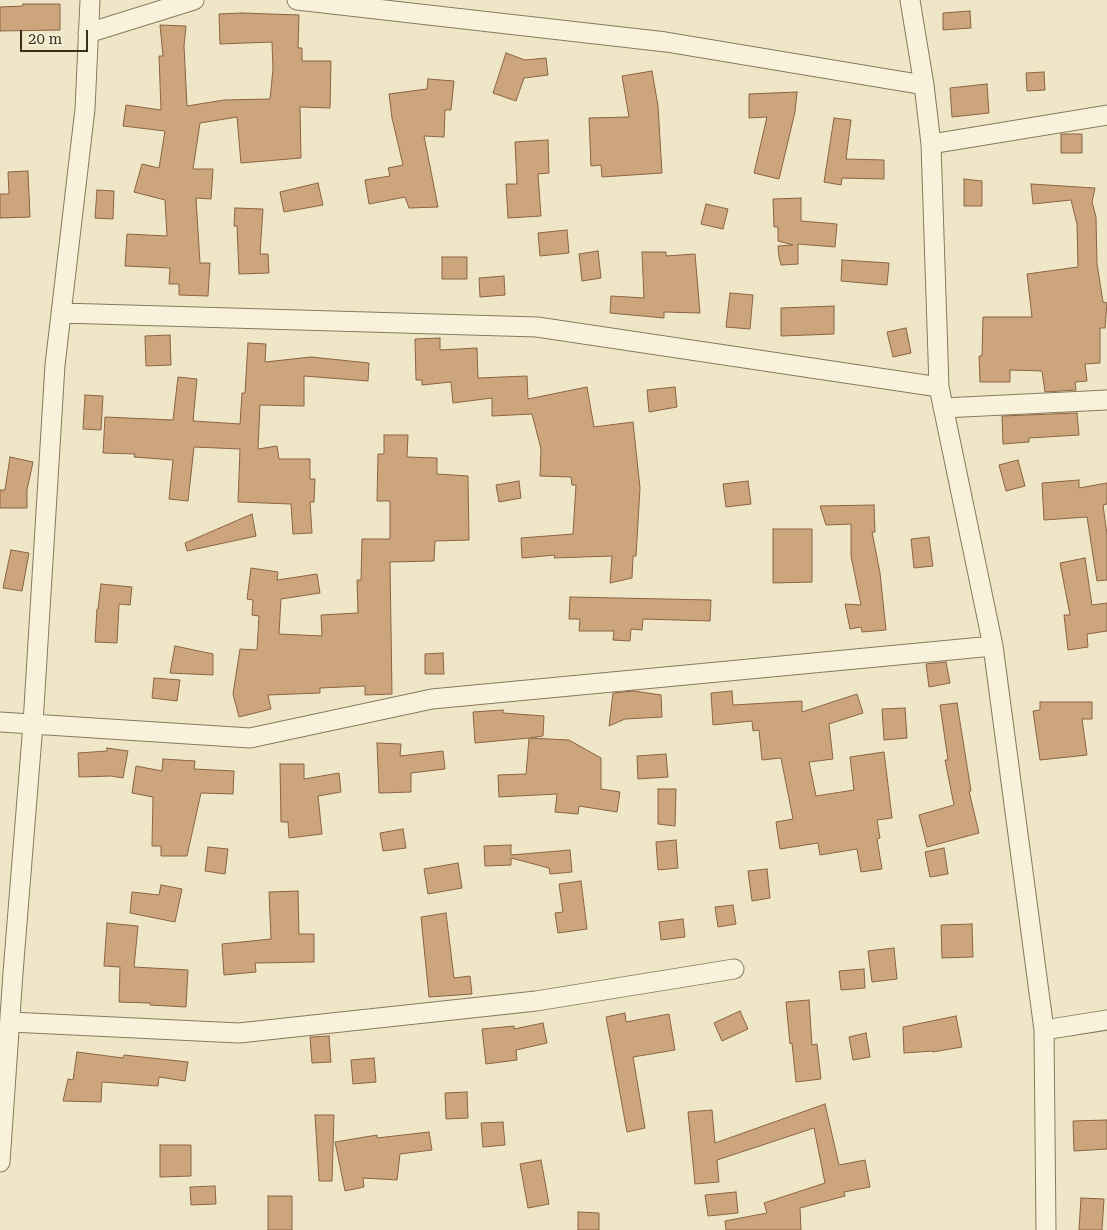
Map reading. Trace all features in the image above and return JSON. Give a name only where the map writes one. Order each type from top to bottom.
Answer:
[{"type":"street","points":[[0,1162],[10,1022],[6,973],[33,724],[55,365],[85,109],[90,0]]},
{"type":"street","points":[[88,33],[194,0]]},
{"type":"street","points":[[296,0],[666,42],[924,85]]},
{"type":"street","points":[[910,0],[924,85],[931,144],[939,387],[993,646],[1044,1030],[1046,1230]]},
{"type":"street","points":[[931,144],[1107,115]]},
{"type":"street","points":[[61,313],[537,327],[939,387]]},
{"type":"street","points":[[943,408],[1107,400]]},
{"type":"street","points":[[0,722],[250,738],[432,699],[993,646]]},
{"type":"street","points":[[10,1022],[239,1033],[536,1001],[734,969]]},
{"type":"street","points":[[1044,1030],[1107,1020]]},
{"type":"building","points":[[23,4],[60,4],[60,30],[0,31],[0,7],[23,6]]},
{"type":"building","points":[[970,11],[971,28],[943,30],[943,13]]},
{"type":"building","points":[[219,14],[299,15],[298,48],[302,48],[302,61],[331,61],[330,108],[300,107],[301,158],[241,163],[237,117],[200,123],[193,169],[213,169],[211,199],[196,198],[200,263],[210,263],[208,296],[179,295],[179,284],[169,284],[170,268],[125,266],[127,234],[167,236],[165,200],[134,192],[142,164],[159,168],[165,131],[123,126],[126,105],[161,110],[159,56],[163,56],[160,25],[186,26],[184,46],[187,106],[224,100],[270,99],[273,69],[272,42],[220,44]]},
{"type":"building","points":[[506,53],[525,60],[546,58],[548,75],[524,78],[516,101],[493,93]]},
{"type":"building","points":[[652,71],[658,106],[662,173],[602,177],[601,165],[591,166],[589,118],[629,117],[622,76]]},
{"type":"building","points":[[1044,72],[1045,90],[1027,91],[1026,73]]},
{"type":"building","points":[[428,79],[454,81],[451,110],[445,110],[444,137],[424,136],[438,207],[409,208],[405,197],[369,204],[365,180],[390,176],[388,168],[403,165],[392,118],[389,94],[427,89]]},
{"type":"building","points":[[987,84],[989,113],[952,117],[950,88]]},
{"type":"building","points":[[797,92],[795,112],[779,179],[754,173],[767,117],[749,118],[749,94]]},
{"type":"building","points":[[834,118],[851,120],[846,159],[884,160],[884,179],[842,178],[841,185],[824,182]]},
{"type":"building","points":[[1061,134],[1082,134],[1082,153],[1061,153]]},
{"type":"building","points":[[548,140],[549,173],[538,174],[541,216],[508,218],[506,184],[517,184],[515,142]]},
{"type":"building","points":[[28,171],[30,217],[0,218],[0,194],[9,194],[8,172]]},
{"type":"building","points":[[964,179],[982,181],[982,206],[964,206]]},
{"type":"building","points":[[318,183],[323,205],[284,212],[280,192]]},
{"type":"building","points":[[1031,184],[1095,188],[1092,202],[1096,217],[1097,264],[1103,302],[1107,303],[1105,328],[1100,328],[1100,363],[1085,364],[1087,381],[1075,382],[1076,390],[1045,392],[1042,371],[1010,370],[1010,382],[980,382],[979,356],[982,356],[983,317],[1032,317],[1027,274],[1078,267],[1077,224],[1071,200],[1033,204]]},
{"type":"building","points":[[97,190],[114,191],[113,219],[95,218]]},
{"type":"building","points":[[801,198],[801,221],[837,224],[835,247],[798,244],[798,264],[781,265],[778,246],[793,245],[778,241],[778,227],[774,227],[773,199]]},
{"type":"building","points":[[706,204],[728,209],[723,229],[701,224]]},
{"type":"building","points":[[235,208],[263,209],[260,254],[268,254],[269,273],[239,274],[237,226],[234,226]]},
{"type":"building","points":[[567,230],[569,253],[540,256],[538,233]]},
{"type":"building","points":[[598,251],[601,278],[582,281],[579,254]]},
{"type":"building","points":[[642,252],[666,252],[666,256],[695,254],[700,313],[664,312],[664,318],[610,313],[611,296],[644,298]]},
{"type":"building","points":[[442,257],[467,257],[467,279],[442,279]]},
{"type":"building","points":[[842,260],[889,263],[887,285],[841,281]]},
{"type":"building","points":[[504,276],[505,295],[480,297],[479,278]]},
{"type":"building","points":[[730,293],[753,295],[750,329],[726,327]]},
{"type":"building","points":[[834,306],[834,334],[781,336],[781,308]]},
{"type":"building","points":[[906,328],[911,353],[893,357],[887,332]]},
{"type":"building","points":[[170,335],[171,365],[146,366],[145,336]]},
{"type":"building","points":[[440,338],[440,350],[477,348],[478,378],[527,376],[528,399],[587,387],[594,427],[633,422],[640,488],[636,556],[633,556],[632,578],[610,583],[612,556],[554,558],[555,555],[522,558],[521,538],[573,534],[576,485],[572,485],[571,477],[540,476],[541,449],[532,414],[492,416],[492,398],[453,403],[451,382],[422,385],[422,380],[416,380],[415,339]]},
{"type":"building","points":[[248,343],[266,344],[265,362],[311,357],[369,363],[368,381],[304,376],[304,406],[260,405],[258,449],[277,446],[279,459],[310,459],[310,479],[315,479],[314,502],[310,502],[312,533],[293,534],[291,504],[238,502],[240,449],[194,447],[188,501],[169,499],[173,460],[134,457],[135,454],[103,453],[105,417],[173,420],[178,377],[197,379],[193,421],[240,424],[242,393],[245,393]]},
{"type":"building","points":[[675,387],[677,407],[649,412],[647,390]]},
{"type":"building","points":[[85,395],[103,396],[101,430],[83,429]]},
{"type":"building","points":[[1077,413],[1079,435],[1029,438],[1029,442],[1003,444],[1002,416]]},
{"type":"building","points":[[384,435],[408,435],[407,457],[437,458],[437,474],[468,476],[469,540],[435,541],[434,561],[390,562],[392,694],[365,695],[365,686],[320,688],[320,693],[268,695],[271,709],[239,717],[233,694],[240,649],[257,650],[259,616],[252,615],[253,600],[247,599],[251,568],[278,572],[277,580],[317,574],[320,593],[281,599],[279,634],[322,636],[321,615],[358,613],[357,580],[361,580],[362,539],[390,539],[390,501],[377,501],[378,454],[384,454]]},
{"type":"building","points":[[10,457],[33,462],[27,490],[27,508],[0,508],[0,490],[5,490]]},
{"type":"building","points":[[1018,460],[1025,486],[1006,491],[999,465]]},
{"type":"building","points":[[1079,480],[1079,488],[1107,483],[1107,504],[1103,505],[1107,534],[1107,580],[1097,581],[1087,517],[1044,520],[1042,483]]},
{"type":"building","points":[[519,481],[521,498],[499,502],[496,485]]},
{"type":"building","points":[[748,481],[751,504],[726,507],[723,484]]},
{"type":"building","points":[[874,505],[875,532],[872,532],[880,573],[886,630],[862,632],[861,627],[850,629],[845,604],[861,605],[851,556],[851,524],[826,525],[820,506]]},
{"type":"building","points":[[252,514],[256,536],[187,551],[185,543]]},
{"type":"building","points":[[773,529],[812,529],[812,582],[773,583]]},
{"type":"building","points":[[929,537],[933,566],[914,568],[911,539]]},
{"type":"building","points":[[11,550],[29,553],[22,591],[3,588]]},
{"type":"building","points":[[1085,558],[1092,605],[1107,603],[1107,631],[1087,634],[1088,647],[1068,650],[1064,615],[1070,615],[1060,563]]},
{"type":"building","points":[[101,584],[132,587],[130,605],[119,604],[117,643],[95,642]]},
{"type":"building","points":[[570,597],[711,600],[710,621],[643,619],[642,630],[631,629],[630,641],[613,640],[614,631],[579,631],[580,619],[569,619]]},
{"type":"building","points":[[175,646],[213,654],[213,675],[170,673]]},
{"type":"building","points":[[443,653],[444,674],[425,674],[425,654]]},
{"type":"building","points":[[946,662],[950,683],[929,687],[926,664]]},
{"type":"building","points":[[154,678],[180,680],[177,701],[152,698]]},
{"type":"building","points":[[634,691],[661,695],[662,717],[625,719],[609,726],[613,693]]},
{"type":"building","points":[[732,691],[733,705],[802,701],[802,712],[857,694],[863,713],[829,724],[833,759],[809,762],[816,796],[854,790],[850,757],[884,752],[892,818],[877,820],[880,838],[877,839],[882,869],[861,872],[857,849],[820,855],[818,843],[780,849],[776,822],[793,819],[781,758],[762,760],[759,730],[753,731],[752,721],[713,725],[711,693]]},
{"type":"building","points":[[1040,702],[1092,702],[1092,719],[1082,719],[1087,755],[1040,760],[1033,711],[1040,710]]},
{"type":"building","points":[[957,703],[971,791],[969,791],[979,833],[927,847],[919,815],[954,805],[945,760],[948,760],[940,705]]},
{"type":"building","points":[[905,708],[907,738],[884,740],[882,709]]},
{"type":"building","points":[[503,710],[503,713],[544,716],[543,736],[530,738],[569,740],[601,758],[601,789],[620,792],[617,812],[579,806],[578,814],[555,812],[557,794],[499,797],[498,775],[526,774],[529,738],[475,743],[473,712]]},
{"type":"building","points":[[377,743],[401,744],[400,756],[443,751],[445,769],[411,773],[411,792],[379,793]]},
{"type":"building","points":[[107,748],[128,751],[123,778],[111,776],[79,777],[78,753],[107,751]]},
{"type":"building","points":[[666,754],[668,777],[638,779],[637,756]]},
{"type":"building","points":[[163,759],[195,761],[194,769],[234,771],[233,794],[201,793],[187,856],[161,856],[161,846],[152,846],[153,797],[132,793],[136,766],[162,771]]},
{"type":"building","points":[[280,764],[304,764],[304,779],[339,773],[341,792],[318,796],[322,834],[289,838],[288,822],[281,822]]},
{"type":"building","points":[[658,789],[676,789],[675,826],[658,824]]},
{"type":"building","points":[[403,829],[406,848],[383,851],[380,833]]},
{"type":"building","points":[[676,840],[678,868],[658,870],[656,842]]},
{"type":"building","points":[[511,845],[511,855],[570,850],[572,872],[550,874],[549,868],[511,858],[511,865],[485,866],[484,846]]},
{"type":"building","points":[[208,847],[228,849],[225,874],[205,871]]},
{"type":"building","points":[[944,848],[948,874],[930,877],[925,852]]},
{"type":"building","points":[[458,863],[462,888],[428,894],[424,869]]},
{"type":"building","points":[[767,869],[770,898],[752,901],[748,871]]},
{"type":"building","points":[[581,881],[587,929],[558,933],[555,913],[563,912],[559,884]]},
{"type":"building","points":[[161,885],[182,889],[175,922],[130,913],[132,892],[159,895]]},
{"type":"building","points":[[298,891],[299,934],[314,934],[314,962],[255,963],[256,972],[224,975],[222,944],[271,939],[269,892]]},
{"type":"building","points":[[733,905],[736,924],[718,927],[715,907]]},
{"type":"building","points":[[446,913],[454,978],[470,976],[472,994],[429,997],[421,917]]},
{"type":"building","points":[[683,919],[685,937],[661,940],[659,922]]},
{"type":"building","points":[[107,923],[138,926],[134,967],[188,970],[186,1007],[119,1002],[120,967],[104,966]]},
{"type":"building","points":[[972,924],[973,957],[942,958],[941,925]]},
{"type":"building","points":[[894,948],[897,979],[872,982],[868,951]]},
{"type":"building","points":[[864,969],[865,988],[841,990],[839,971]]},
{"type":"building","points":[[809,1000],[812,1045],[817,1044],[821,1079],[796,1082],[786,1002]]},
{"type":"building","points":[[740,1011],[748,1029],[722,1041],[714,1023]]},
{"type":"building","points":[[625,1013],[626,1022],[669,1014],[675,1050],[633,1057],[645,1128],[627,1132],[606,1017]]},
{"type":"building","points":[[956,1016],[962,1047],[933,1052],[904,1053],[903,1027]]},
{"type":"building","points":[[543,1023],[547,1043],[516,1050],[517,1060],[486,1064],[482,1029],[514,1026],[514,1029]]},
{"type":"building","points":[[866,1033],[870,1057],[853,1060],[849,1037]]},
{"type":"building","points":[[329,1036],[331,1062],[312,1063],[310,1037]]},
{"type":"building","points":[[77,1052],[123,1058],[124,1055],[188,1062],[185,1081],[159,1077],[158,1086],[102,1082],[101,1102],[63,1101],[68,1079],[73,1080]]},
{"type":"building","points":[[374,1058],[376,1082],[353,1084],[351,1060]]},
{"type":"building","points":[[467,1092],[468,1118],[446,1119],[445,1093]]},
{"type":"building","points":[[825,1104],[839,1165],[865,1160],[870,1187],[844,1192],[845,1196],[800,1208],[801,1230],[726,1230],[725,1221],[767,1213],[764,1203],[825,1183],[814,1128],[717,1160],[719,1182],[695,1184],[688,1112],[712,1110],[715,1143]]},
{"type":"building","points":[[315,1115],[334,1115],[332,1181],[319,1181]]},
{"type":"building","points":[[1107,1120],[1107,1149],[1074,1151],[1073,1121]]},
{"type":"building","points":[[503,1122],[505,1145],[483,1147],[481,1123]]},
{"type":"building","points":[[429,1132],[432,1150],[400,1154],[397,1180],[363,1178],[364,1187],[345,1191],[335,1142],[377,1135],[377,1138]]},
{"type":"building","points":[[160,1145],[191,1145],[191,1176],[160,1177]]},
{"type":"building","points":[[541,1160],[549,1204],[528,1208],[520,1164]]},
{"type":"building","points":[[215,1186],[216,1204],[191,1205],[190,1187]]},
{"type":"building","points":[[736,1192],[738,1213],[708,1216],[705,1195]]},
{"type":"building","points":[[268,1196],[292,1196],[292,1230],[268,1230]]},
{"type":"building","points":[[1081,1198],[1104,1199],[1102,1230],[1079,1230]]},
{"type":"building","points":[[578,1212],[599,1213],[599,1230],[578,1230]]}]
